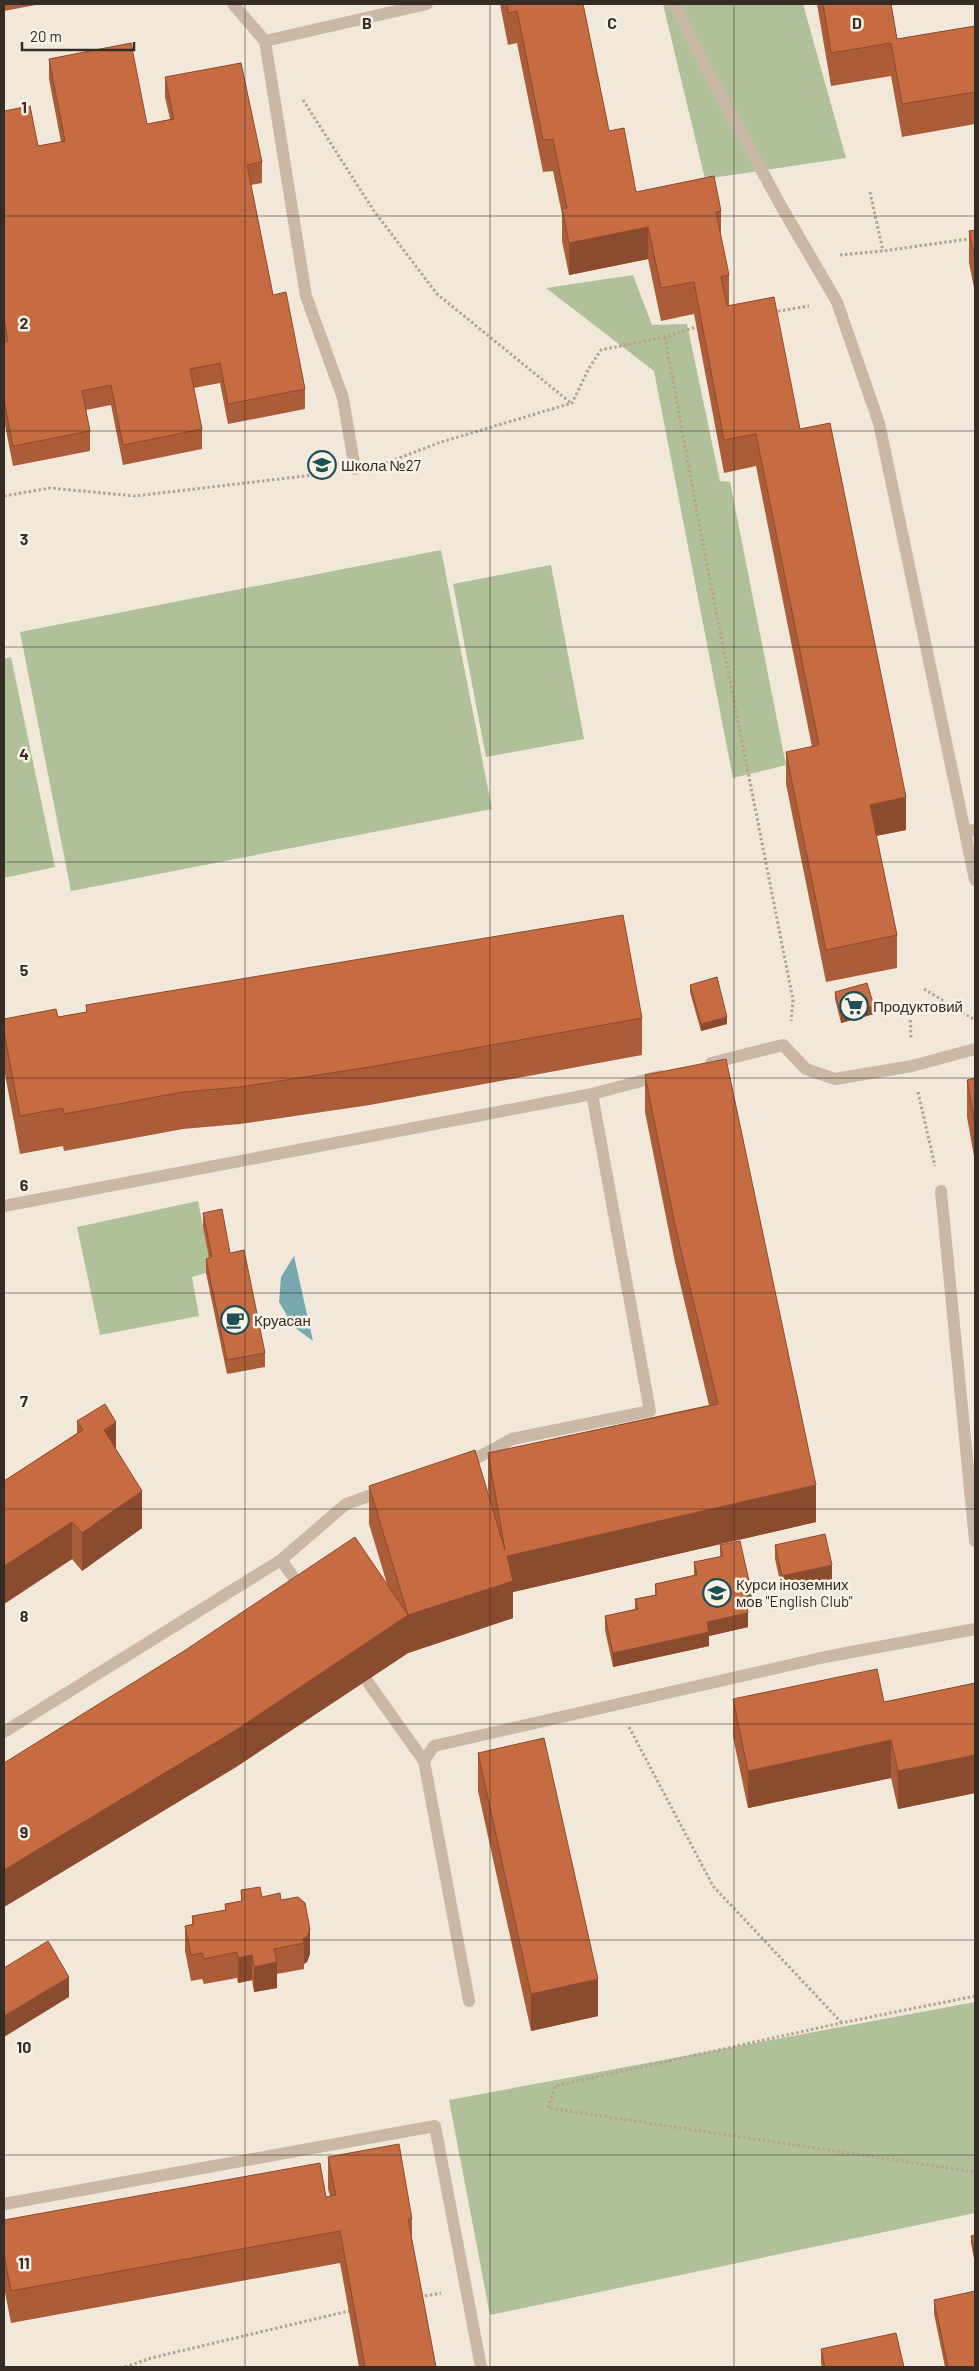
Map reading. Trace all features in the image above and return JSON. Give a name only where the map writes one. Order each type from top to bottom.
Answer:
[{"type":"lane","points":[[233,4],[266,41],[306,296],[343,398],[355,470]]},
{"type":"lane","points":[[266,41],[427,4]]},
{"type":"lane","points":[[674,4],[706,70],[780,206],[837,302],[879,423],[970,831],[975,880]]},
{"type":"lane","points":[[697,1067],[783,1044],[806,1070],[835,1079],[912,1066],[975,1049]]},
{"type":"lane","points":[[4,1206],[592,1094],[668,1074]]},
{"type":"lane","points":[[454,1468],[472,1462],[512,1439],[650,1411],[592,1094]]},
{"type":"lane","points":[[941,1191],[975,1541]]},
{"type":"lane","points":[[4,1732],[280,1560],[346,1504],[391,1489]]},
{"type":"lane","points":[[280,1560],[309,1600]]},
{"type":"lane","points":[[424,1761],[434,1746],[824,1657],[975,1630]]},
{"type":"lane","points":[[349,1656],[424,1761],[470,2001]]},
{"type":"lane","points":[[4,2204],[435,2126],[480,2367]]},
{"type":"path","points":[[302,98],[374,211],[437,294],[572,403]]},
{"type":"path","points":[[870,192],[883,251]]},
{"type":"path","points":[[812,257],[883,251],[975,238]]},
{"type":"path","points":[[770,313],[837,302]]},
{"type":"path","points":[[665,337],[701,534],[793,1000],[790,1028]]},
{"type":"path","points":[[924,989],[975,1020]]},
{"type":"path","points":[[912,1066],[941,1191]]},
{"type":"path","points":[[617,1704],[713,1886],[841,2023]]},
{"type":"path","points":[[975,1996],[841,2023],[555,2086],[548,2108],[975,2172]]},
{"type":"path","points":[[125,2367],[151,2358],[349,2311]]},
{"type":"green space","points":[[663,4],[803,4],[846,158],[705,179]]},
{"type":"green space","points":[[633,275],[652,325],[687,324],[720,481],[730,482],[786,765],[733,778],[654,371],[546,288]]},
{"type":"green space","points":[[441,550],[492,809],[71,891],[20,632]]},
{"type":"green space","points":[[551,565],[584,739],[486,757],[453,584]]},
{"type":"green space","points":[[11,657],[55,867],[4,878],[4,659]]},
{"type":"green space","points":[[198,1201],[212,1271],[192,1277],[199,1316],[100,1335],[77,1227]]},
{"type":"green space","points":[[975,2002],[975,2213],[490,2315],[449,2100]]},
{"type":"water","points":[[294,1256],[313,1341],[294,1327],[279,1302],[281,1277]]},
{"type":"building","points":[[507,4],[583,4],[609,131],[624,128],[636,192],[714,176],[721,211],[716,212],[729,275],[721,277],[727,306],[774,297],[800,429],[830,423],[906,797],[870,805],[897,935],[826,950],[786,752],[819,745],[756,434],[724,440],[694,282],[661,288],[648,227],[569,243],[562,208],[567,208],[553,139],[543,140],[517,11],[508,13]]},
{"type":"building","points":[[823,4],[891,4],[897,39],[975,26],[975,92],[902,104],[891,43],[831,53]]},
{"type":"building","points":[[131,43],[147,124],[174,119],[165,77],[241,63],[262,162],[247,165],[273,295],[286,292],[305,389],[228,404],[220,363],[190,369],[202,429],[123,445],[111,385],[82,391],[90,431],[13,446],[4,400],[4,342],[8,341],[4,319],[4,111],[30,106],[38,146],[65,141],[49,59]]},
{"type":"building","points":[[975,230],[975,260],[969,231]]},
{"type":"building","points":[[623,915],[642,1018],[370,1067],[240,1087],[183,1092],[64,1114],[63,1108],[20,1116],[4,1032],[4,1019],[56,1009],[58,1017],[87,1012],[86,1005]]},
{"type":"building","points":[[717,977],[727,1017],[701,1024],[690,985]]},
{"type":"building","name":"Продуктовий","points":[[867,983],[874,1006],[841,1015],[835,992]]},
{"type":"building","points":[[726,1059],[816,1485],[507,1556],[513,1581],[408,1615],[369,1486],[475,1450],[505,1550],[488,1453],[718,1404],[675,1225],[645,1075]]},
{"type":"building","points":[[975,1078],[975,1124],[967,1080]]},
{"type":"building","name":"Круасан","points":[[222,1209],[230,1253],[244,1250],[265,1353],[227,1360],[206,1259],[212,1257],[203,1213]]},
{"type":"building","points":[[105,1404],[116,1422],[104,1430],[142,1491],[82,1533],[72,1522],[4,1566],[4,1481],[83,1430],[77,1421]]},
{"type":"building","points":[[825,1534],[832,1565],[782,1576],[775,1545]]},
{"type":"building","points":[[355,1537],[408,1615],[236,1730],[4,1870],[4,1763],[184,1651]]},
{"type":"building","points":[[740,1541],[752,1594],[745,1595],[748,1613],[707,1622],[709,1632],[613,1653],[605,1616],[638,1609],[635,1599],[657,1595],[655,1584],[697,1575],[694,1562],[723,1556],[720,1545]]},
{"type":"building","points":[[877,1669],[884,1702],[975,1683],[975,1755],[898,1771],[891,1740],[748,1771],[733,1699]]},
{"type":"building","points":[[544,1738],[598,1979],[531,1994],[478,1753]]},
{"type":"building","points":[[260,1887],[262,1897],[280,1893],[281,1900],[298,1897],[305,1903],[310,1929],[307,1937],[303,1939],[304,1943],[274,1949],[277,1962],[254,1967],[252,1955],[238,1958],[237,1952],[204,1959],[202,1953],[191,1955],[185,1926],[194,1924],[192,1916],[226,1910],[225,1904],[242,1901],[241,1890]]},
{"type":"building","points":[[48,1941],[69,1977],[4,2016],[4,1968]]},
{"type":"building","points":[[399,2144],[412,2219],[408,2219],[436,2367],[365,2367],[340,2231],[11,2291],[4,2255],[4,2220],[320,2163],[326,2197],[336,2195],[328,2157]]},
{"type":"building","points":[[975,2235],[975,2256],[971,2236]]},
{"type":"building","points":[[975,2291],[975,2367],[948,2367],[934,2300]]},
{"type":"building","points":[[896,2333],[904,2367],[825,2367],[821,2349]]},
{"type":"place","name":"Школа №27","points":[[322,465]]},
{"type":"place","name":"Продуктовий","points":[[854,1006]]},
{"type":"place","name":"Круасан","points":[[235,1320]]},
{"type":"place","name":"Курси іноземних мов \"English Club\"","points":[[717,1593]]}]
